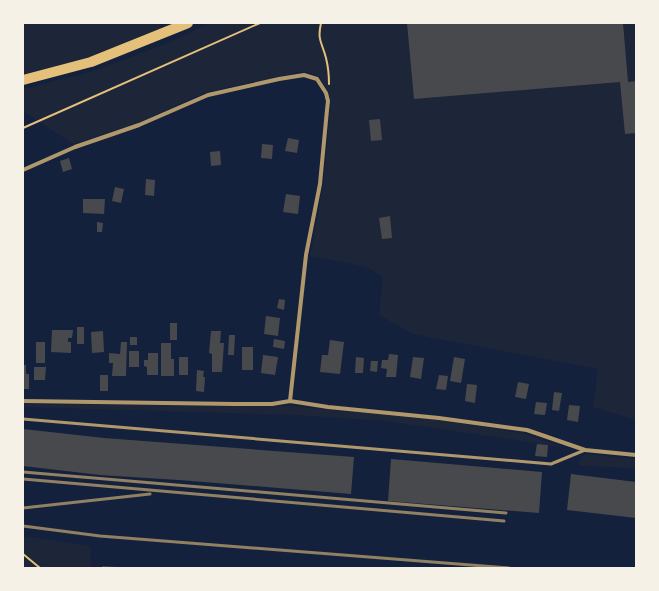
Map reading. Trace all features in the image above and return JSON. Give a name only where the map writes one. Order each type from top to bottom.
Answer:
[{"type":"main road","points":[[23,80],[92,62],[188,23]]},
{"type":"street","points":[[23,170],[75,147],[139,125],[208,95],[304,75],[317,80],[326,93],[328,101],[320,184],[306,255],[290,401]]},
{"type":"street","points":[[23,401],[235,404],[272,404],[290,401],[328,407],[439,418],[527,430],[584,450],[636,455]]},
{"type":"lane","points":[[23,419],[551,464],[584,450]]},
{"type":"path","points":[[23,128],[260,23]]},
{"type":"path","points":[[321,23],[318,33],[326,58],[329,82],[328,101]]},
{"type":"path","points":[[23,554],[40,568]]},
{"type":"shaded area","points":[[23,23],[160,23],[163,34],[23,80]]},
{"type":"shaded area","points":[[210,23],[636,23],[636,420],[593,407],[598,369],[413,334],[379,315],[383,277],[367,267],[310,256],[323,186],[331,102],[328,91],[320,77],[304,71],[206,92],[138,123],[73,144],[23,111],[23,89],[94,71],[168,43]]},
{"type":"shaded area","points":[[23,404],[289,406],[439,420],[481,426],[526,434],[562,447],[386,421],[295,415],[23,407]]},
{"type":"shaded area","points":[[585,454],[636,459],[636,468],[578,466],[579,460]]},
{"type":"shaded area","points":[[23,536],[90,546],[91,568],[23,568]]},
{"type":"building","points":[[407,23],[623,23],[628,82],[636,81],[636,133],[625,134],[620,82],[414,99]]},
{"type":"building","points":[[380,119],[382,140],[371,141],[369,120]]},
{"type":"building","points":[[288,138],[299,140],[297,153],[285,151]]},
{"type":"building","points":[[262,144],[273,145],[272,159],[261,158]]},
{"type":"building","points":[[220,151],[221,165],[211,166],[210,152]]},
{"type":"building","points":[[69,158],[72,169],[63,172],[60,161]]},
{"type":"building","points":[[146,179],[155,180],[154,196],[145,195]]},
{"type":"building","points":[[115,187],[124,189],[121,203],[112,201]]},
{"type":"building","points":[[286,194],[300,196],[298,214],[283,212]]},
{"type":"building","points":[[83,199],[105,199],[104,214],[83,213]]},
{"type":"building","points":[[390,216],[392,238],[382,239],[379,218]]},
{"type":"building","points":[[97,222],[103,223],[102,232],[97,232]]},
{"type":"building","points":[[279,299],[285,300],[284,310],[277,308]]},
{"type":"building","points":[[266,316],[280,318],[278,336],[264,334]]},
{"type":"building","points":[[170,323],[177,323],[177,340],[170,340]]},
{"type":"building","points":[[77,327],[84,327],[84,344],[77,344]]},
{"type":"building","points":[[52,330],[73,330],[72,338],[68,338],[68,342],[71,342],[71,353],[51,352]]},
{"type":"building","points":[[103,331],[104,352],[92,353],[91,332]]},
{"type":"building","points":[[211,331],[221,331],[220,343],[224,343],[222,372],[212,372],[212,354],[209,353]]},
{"type":"building","points":[[229,335],[235,335],[234,355],[228,355]]},
{"type":"building","points":[[130,337],[137,337],[137,345],[130,345]]},
{"type":"building","points":[[274,339],[285,341],[284,349],[273,347]]},
{"type":"building","points":[[330,340],[344,342],[340,374],[320,372],[322,355],[328,355]]},
{"type":"building","points":[[36,342],[45,342],[45,363],[36,363]]},
{"type":"building","points":[[121,342],[127,342],[126,376],[112,376],[113,363],[109,363],[109,353],[120,354]]},
{"type":"building","points":[[161,343],[171,343],[171,359],[174,359],[174,376],[161,376]]},
{"type":"building","points":[[242,347],[253,347],[253,370],[242,370]]},
{"type":"building","points":[[129,351],[139,351],[139,367],[129,367]]},
{"type":"building","points":[[148,353],[158,353],[158,375],[147,375],[147,367],[144,366],[144,360],[148,360]]},
{"type":"building","points":[[389,354],[398,355],[396,377],[386,377],[387,369],[381,368],[382,360],[388,360]]},
{"type":"building","points":[[263,355],[278,357],[275,375],[261,373]]},
{"type":"building","points":[[179,357],[188,357],[188,375],[179,375]]},
{"type":"building","points":[[356,357],[364,358],[363,373],[355,373]]},
{"type":"building","points":[[413,357],[424,358],[421,379],[410,377]]},
{"type":"building","points":[[454,357],[465,359],[461,383],[450,381]]},
{"type":"building","points":[[371,361],[378,361],[377,372],[370,371]]},
{"type":"building","points":[[23,365],[26,365],[26,374],[29,374],[29,389],[23,389]]},
{"type":"building","points":[[34,367],[46,367],[45,380],[34,380]]},
{"type":"building","points":[[197,370],[204,371],[204,392],[196,391]]},
{"type":"building","points":[[100,375],[108,375],[108,391],[100,391]]},
{"type":"building","points":[[439,375],[448,376],[446,390],[436,389]]},
{"type":"building","points":[[518,382],[529,384],[526,399],[515,397]]},
{"type":"building","points":[[467,384],[477,385],[475,403],[465,401]]},
{"type":"building","points":[[554,392],[562,393],[559,411],[552,410]]},
{"type":"building","points":[[536,402],[547,403],[545,415],[534,414]]},
{"type":"building","points":[[569,405],[580,406],[578,422],[567,420]]},
{"type":"building","points":[[23,429],[104,438],[354,457],[351,494],[100,475],[23,466]]},
{"type":"building","points":[[537,444],[548,445],[547,457],[535,456]]},
{"type":"building","points":[[391,459],[542,472],[539,513],[388,501]]},
{"type":"building","points":[[571,474],[636,482],[636,518],[567,510]]},
{"type":"building","points":[[102,566],[118,567],[118,568],[102,568]]},
{"type":"railway","points":[[23,472],[506,513]]},
{"type":"railway","points":[[23,479],[504,521]]},
{"type":"railway","points":[[23,508],[150,494]]},
{"type":"railway","points":[[23,526],[100,536],[509,568]]}]
